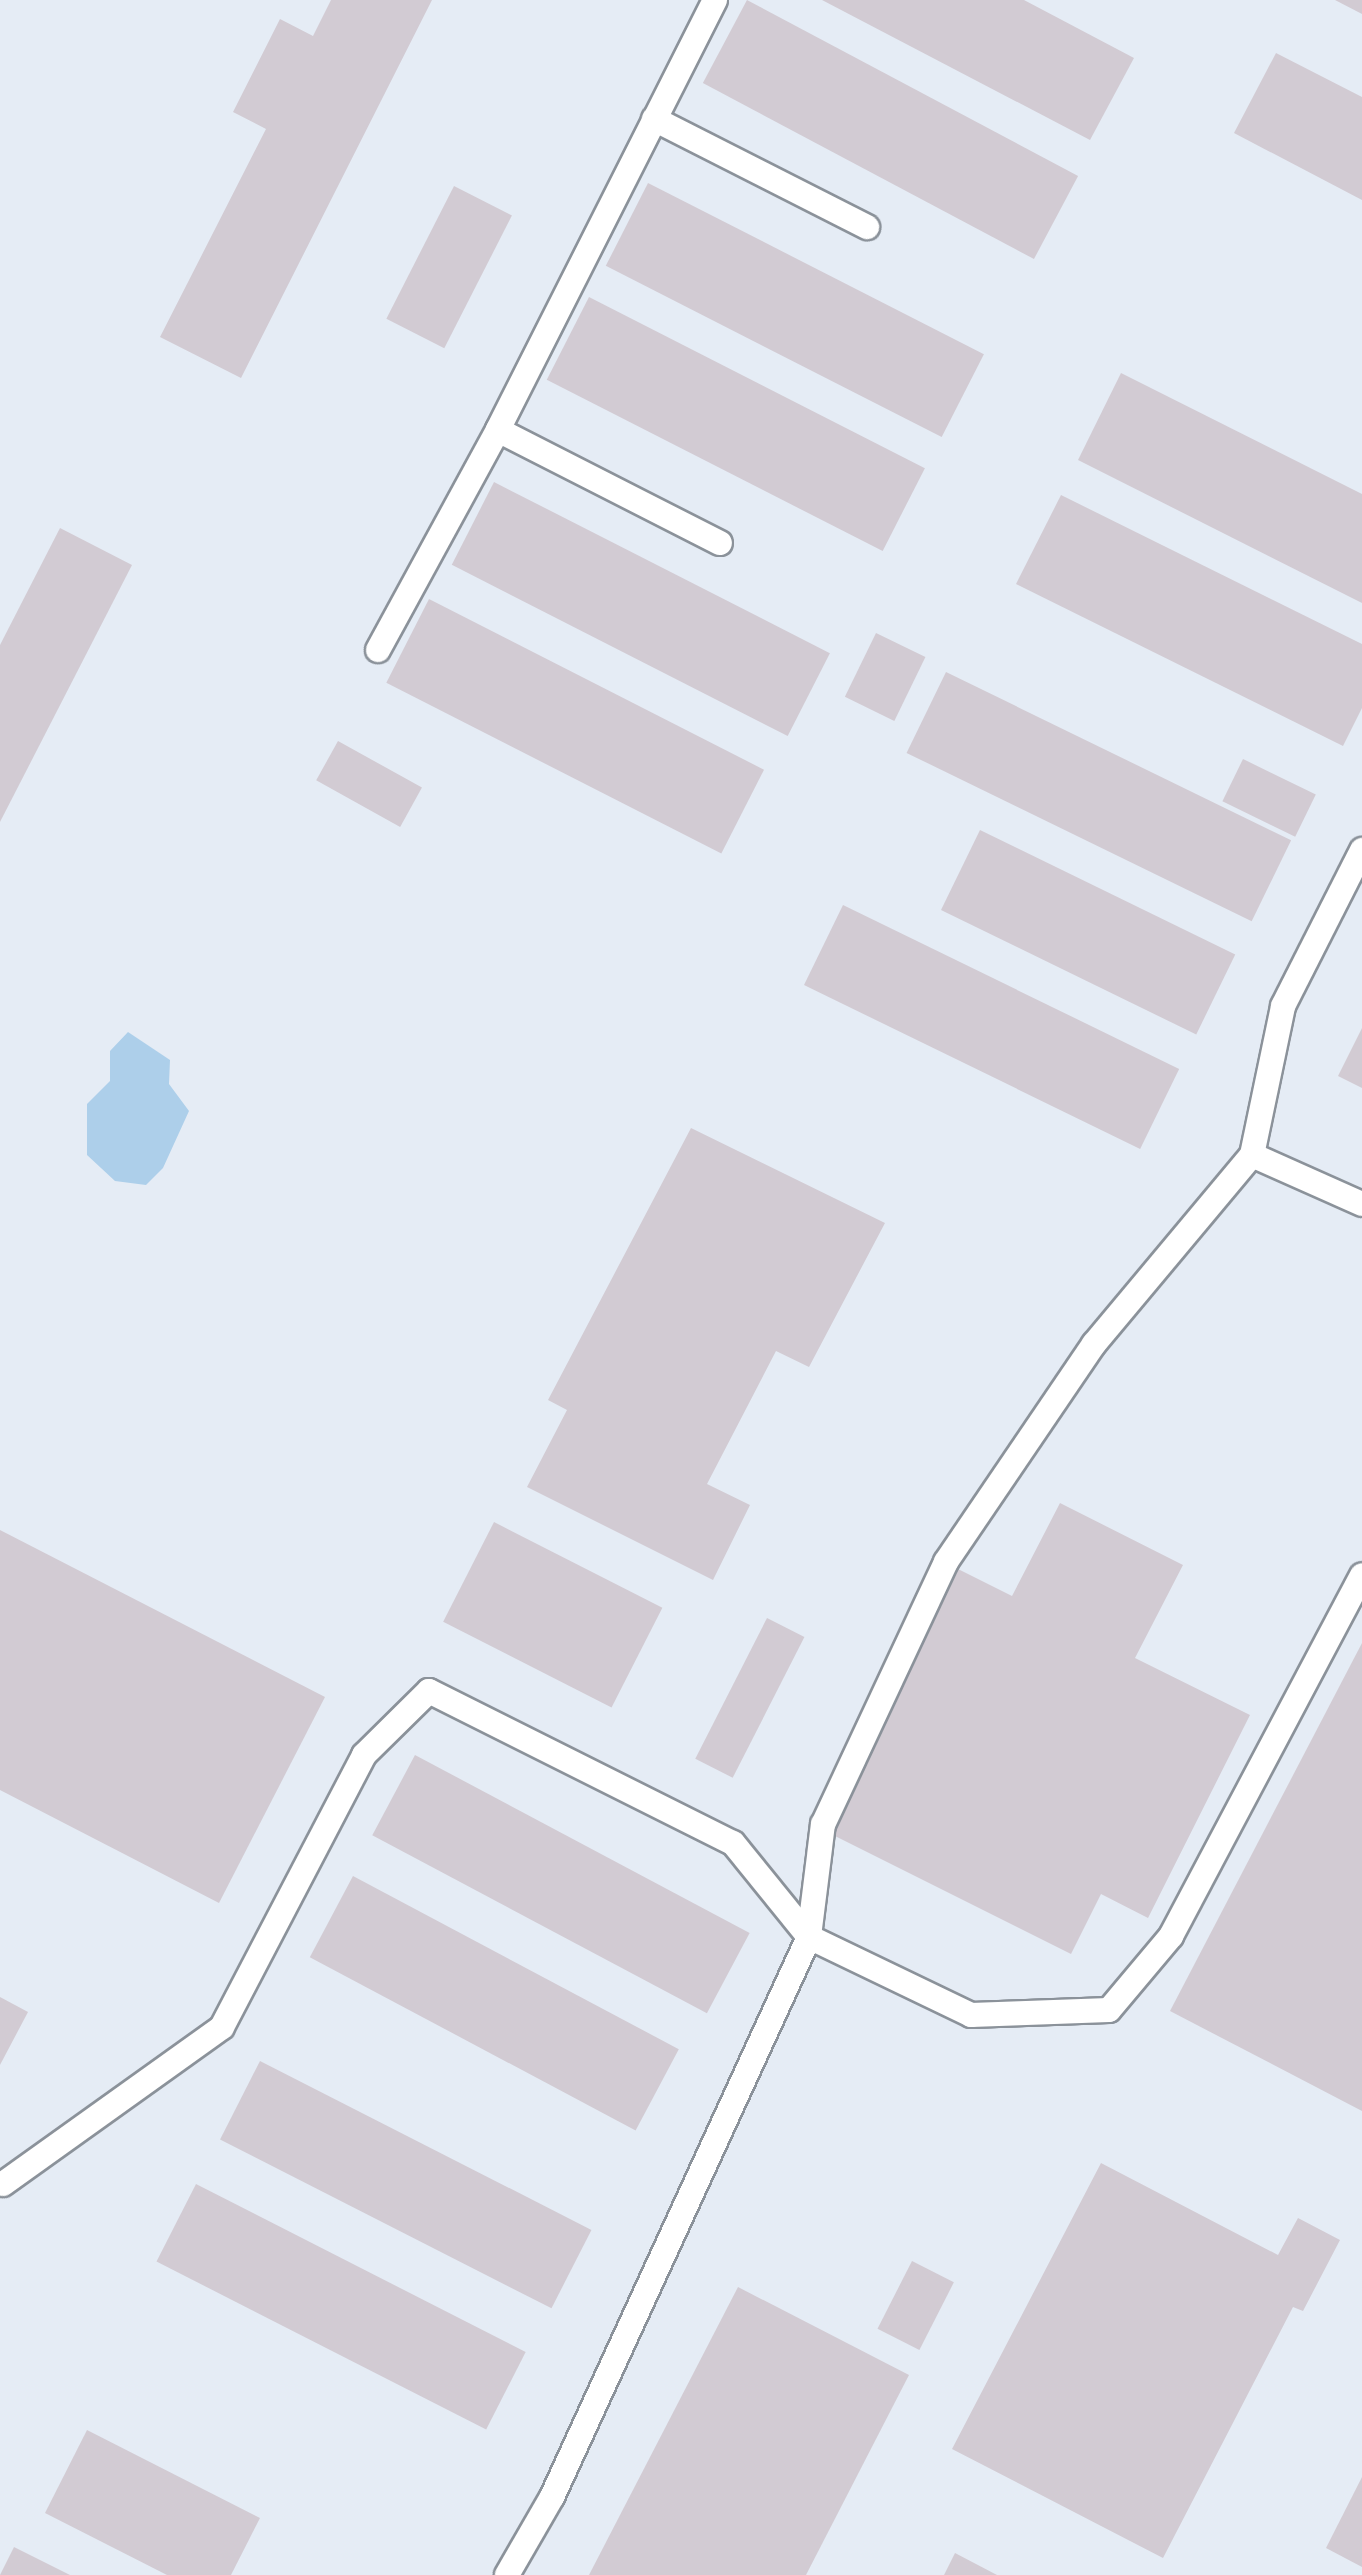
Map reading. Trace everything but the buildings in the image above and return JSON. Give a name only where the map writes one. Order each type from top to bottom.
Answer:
[{"type":"lane","points":[[378,650],[498,430],[715,0]]},
{"type":"lane","points":[[654,119],[867,227]]},
{"type":"lane","points":[[498,430],[720,543]]},
{"type":"lane","points":[[506,2575],[552,2497],[809,1937],[823,1824],[946,1562],[1094,1344],[1252,1154],[1283,1006],[1362,850]]},
{"type":"lane","points":[[1252,1154],[1362,1204]]},
{"type":"lane","points":[[3,2184],[222,2027],[364,1755],[429,1691],[733,1843],[809,1937],[971,2015],[1109,2010],[1171,1936],[1362,1575]]},
{"type":"water","points":[[128,1032],[170,1060],[169,1084],[189,1111],[163,1168],[146,1185],[115,1181],[87,1155],[87,1104],[110,1081],[110,1051]]}]
